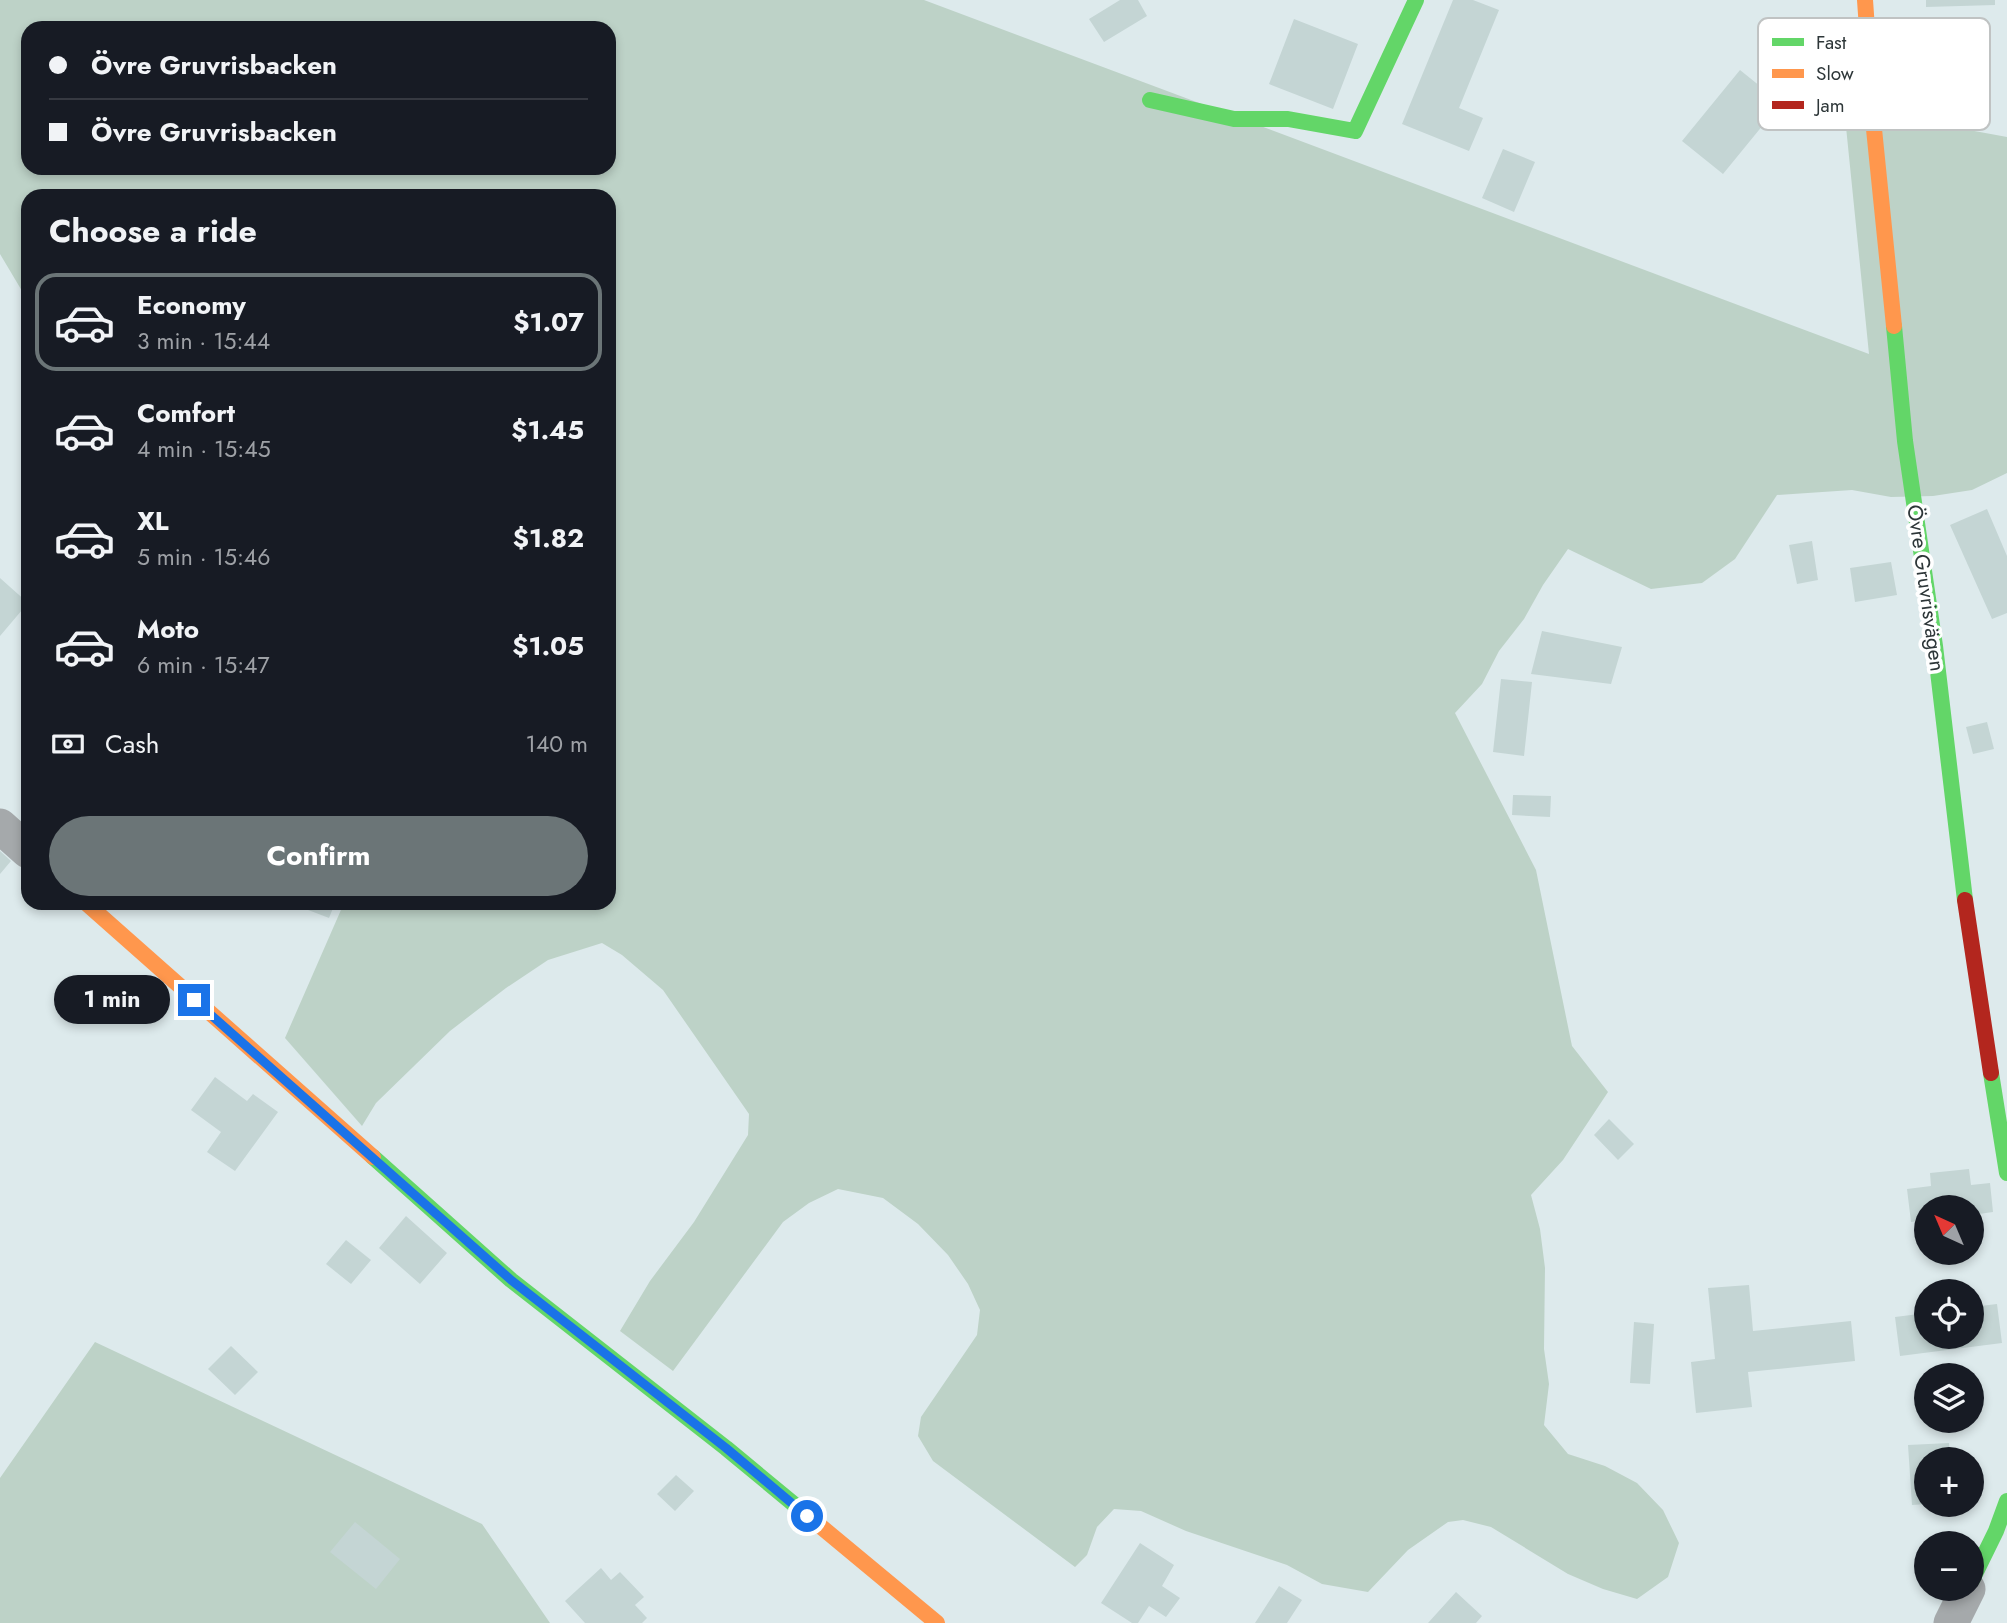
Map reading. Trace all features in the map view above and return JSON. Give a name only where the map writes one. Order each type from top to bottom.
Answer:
[{"type":"street","points":[[1150,100],[1234,120],[1288,119],[1355,131],[1416,0]]},
{"type":"street","name":"Övre Gruvrisvägen","points":[[1865,0],[1866,18]]},
{"type":"street","name":"Övre Gruvrisvägen","points":[[1874,130],[1904,428],[1935,646],[1969,932],[2007,1174]]},
{"type":"street","points":[[0,825],[21,844]]},
{"type":"street","points":[[94,910],[511,1280],[726,1448],[937,1623]]},
{"type":"street","points":[[1984,1556],[2007,1500]]},
{"type":"street","points":[[1951,1623],[1962,1601]]},
{"type":"green space","points":[[0,0],[924,0],[1869,354],[1846,130],[1969,130],[2007,137],[2007,473],[1972,490],[1933,496],[1891,497],[1852,490],[1777,495],[1735,559],[1702,583],[1651,589],[1568,549],[1524,619],[1499,651],[1482,684],[1455,713],[1536,870],[1572,1046],[1608,1092],[1563,1160],[1531,1195],[1540,1229],[1545,1268],[1544,1349],[1549,1384],[1544,1425],[1568,1454],[1605,1466],[1637,1483],[1663,1510],[1679,1543],[1668,1577],[1637,1599],[1603,1589],[1568,1574],[1491,1527],[1463,1520],[1448,1522],[1408,1550],[1368,1592],[1322,1584],[1287,1565],[1186,1531],[1141,1511],[1114,1509],[1097,1527],[1087,1555],[1075,1567],[933,1461],[918,1436],[921,1417],[977,1335],[980,1310],[968,1284],[948,1255],[918,1224],[883,1198],[838,1189],[809,1203],[783,1222],[673,1371],[620,1331],[650,1281],[694,1222],[748,1135],[749,1114],[663,990],[622,955],[602,943],[548,960],[450,1031],[376,1103],[362,1126],[285,1038],[341,910],[616,910],[616,189],[21,189],[21,289],[0,254]]},
{"type":"green space","points":[[95,1342],[482,1524],[550,1623],[0,1623],[0,1478]]},
{"type":"building","points":[[1120,0],[1138,0],[1147,16],[1104,42],[1089,19]]},
{"type":"building","points":[[1453,0],[1473,0],[1499,10],[1459,108],[1483,118],[1469,151],[1402,124]]},
{"type":"building","points":[[1926,0],[1995,0],[1995,5],[1926,7]]},
{"type":"building","points":[[1294,19],[1358,44],[1333,109],[1269,84]]},
{"type":"building","points":[[1740,70],[1758,84],[1759,130],[1723,174],[1682,141]]},
{"type":"building","points":[[1503,149],[1535,162],[1514,212],[1482,198]]},
{"type":"building","points":[[1987,509],[2007,556],[2007,613],[1992,619],[1950,525]]},
{"type":"building","points":[[1812,541],[1818,580],[1797,584],[1789,545]]},
{"type":"building","points":[[1891,562],[1897,595],[1855,602],[1850,568]]},
{"type":"building","points":[[0,578],[21,597],[21,611],[0,636]]},
{"type":"building","points":[[1542,631],[1622,647],[1611,684],[1531,674]]},
{"type":"building","points":[[1501,679],[1532,682],[1524,756],[1493,752]]},
{"type":"building","points":[[1987,722],[1994,749],[1973,754],[1966,727]]},
{"type":"building","points":[[1513,795],[1551,796],[1550,817],[1512,815]]},
{"type":"building","points":[[0,851],[11,861],[0,874]]},
{"type":"building","points":[[308,910],[332,910],[329,918]]},
{"type":"building","points":[[215,1077],[247,1101],[253,1094],[278,1112],[235,1171],[207,1152],[221,1132],[191,1110]]},
{"type":"building","points":[[1609,1119],[1634,1144],[1618,1160],[1594,1135]]},
{"type":"building","points":[[1969,1169],[1971,1185],[1990,1183],[1993,1212],[1984,1213],[1984,1195],[1914,1195],[1914,1222],[1911,1222],[1907,1189],[1931,1186],[1930,1173]]},
{"type":"building","points":[[406,1216],[447,1253],[420,1284],[379,1248]]},
{"type":"building","points":[[346,1240],[371,1260],[351,1284],[326,1264]]},
{"type":"building","points":[[1749,1285],[1753,1331],[1851,1321],[1855,1361],[1748,1372],[1752,1407],[1696,1413],[1691,1362],[1715,1359],[1708,1288]]},
{"type":"building","points":[[1997,1304],[2002,1343],[1984,1345],[1984,1306]]},
{"type":"building","points":[[1914,1315],[1914,1349],[1955,1349],[1900,1356],[1895,1317]]},
{"type":"building","points":[[1634,1322],[1654,1324],[1650,1384],[1630,1383]]},
{"type":"building","points":[[231,1346],[258,1372],[235,1395],[208,1369]]},
{"type":"building","points":[[1949,1443],[1949,1447],[1914,1447],[1914,1505],[1912,1505],[1908,1445]]},
{"type":"building","points":[[676,1475],[694,1491],[675,1511],[657,1494]]},
{"type":"building","points":[[355,1522],[400,1559],[376,1589],[330,1552]]},
{"type":"building","points":[[1140,1543],[1174,1565],[1162,1586],[1180,1598],[1166,1617],[1149,1606],[1138,1623],[1132,1623],[1101,1603]]},
{"type":"building","points":[[601,1568],[611,1580],[620,1572],[644,1597],[635,1605],[647,1618],[642,1623],[585,1623],[565,1601]]},
{"type":"building","points":[[1279,1586],[1302,1600],[1287,1623],[1255,1623]]},
{"type":"building","points":[[1456,1592],[1482,1616],[1476,1623],[1428,1623]]},
{"type":"traffic: fast","points":[[1150,100],[1234,119],[1288,119],[1355,131],[1416,0]]},
{"type":"traffic: fast","points":[[1894,326],[1905,441],[1935,646],[1965,900]]},
{"type":"traffic: fast","points":[[1991,1073],[2007,1173]]},
{"type":"traffic: fast","points":[[373,1157],[511,1280],[726,1448],[813,1520]]},
{"type":"traffic: fast","points":[[1984,1556],[2007,1501]]},
{"type":"traffic: slow","points":[[1865,0],[1866,18]]},
{"type":"traffic: slow","points":[[1874,130],[1894,326]]},
{"type":"traffic: slow","points":[[94,910],[373,1157]]},
{"type":"traffic: slow","points":[[813,1520],[937,1623]]},
{"type":"traffic: jam","points":[[1965,900],[1991,1073]]},
{"type":"route","points":[[194,1000],[511,1280],[726,1448],[807,1516]]}]
